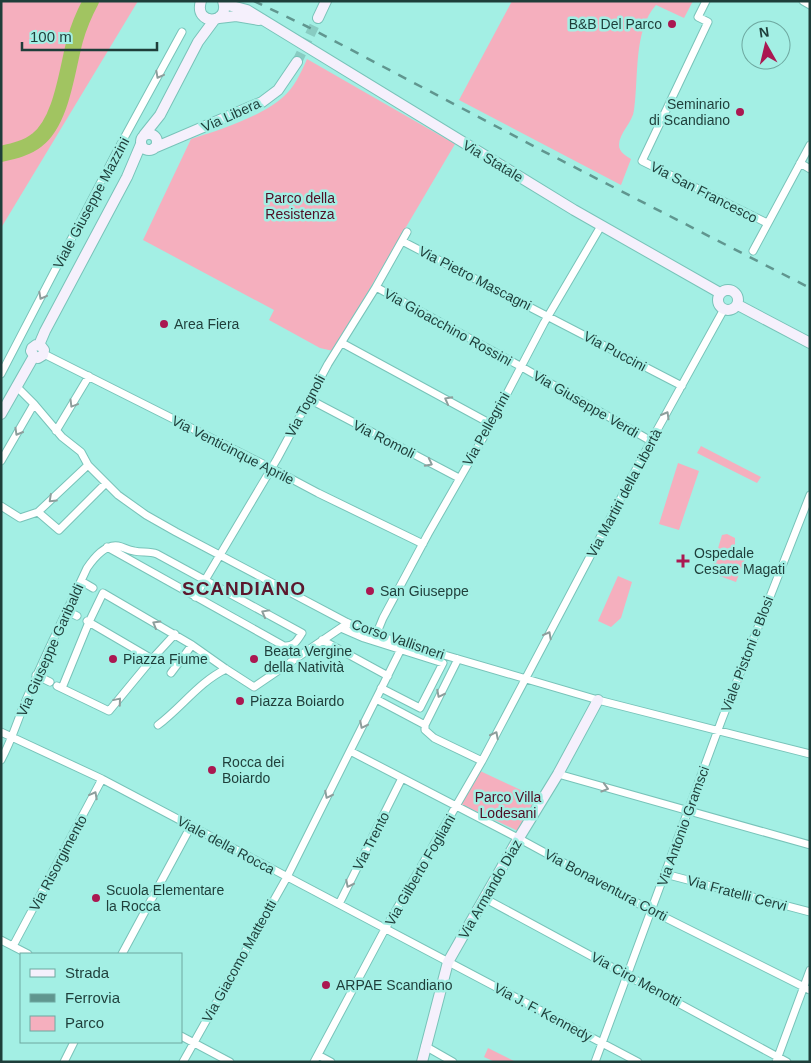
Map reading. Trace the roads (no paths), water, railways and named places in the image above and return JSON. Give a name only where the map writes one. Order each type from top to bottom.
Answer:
[{"type":"street","points":[[318,18],[326,1]]},
{"type":"street","name":"Via San Francesco","points":[[706,1],[698,17],[708,22],[642,161],[768,224]]},
{"type":"street","points":[[803,1],[810,5]]},
{"type":"street","name":"Via Statale","points":[[217,18],[224,11],[224,2],[247,10],[600,226],[720,293],[729,289],[735,292],[739,298],[738,305],[810,343]]},
{"type":"street","name":"Via Statale","points":[[199,6],[207,19],[236,16],[269,23]]},
{"type":"street","name":"Viale Giuseppe Mazzini","points":[[198,42],[199,6]]},
{"type":"street","name":"Viale Giuseppe Mazzini","points":[[1,414],[16,386],[39,352],[45,331],[127,177],[150,142],[160,115],[198,42],[217,18]]},
{"type":"street","name":"Viale Giuseppe Mazzini","points":[[1,374],[182,32]]},
{"type":"street","name":"Via Libera","points":[[150,142],[178,138],[262,102],[278,90],[297,62]]},
{"type":"street","points":[[753,251],[810,145]]},
{"type":"street","points":[[800,163],[810,169]]},
{"type":"street","name":"Via Pellegrini","points":[[376,635],[423,544],[491,424],[520,366],[600,226]]},
{"type":"street","name":"Via Tognoli","points":[[195,597],[271,468],[328,364],[376,288],[407,232]]},
{"type":"street","name":"Via Pietro Mascagni","points":[[402,241],[548,315]]},
{"type":"street","name":"Via Gioacchino Rossini","points":[[376,288],[520,366]]},
{"type":"street","points":[[720,293],[718,303],[724,309],[733,309],[738,305]]},
{"type":"street","name":"Via Martiri della Libertà","points":[[525,678],[651,441],[724,309]]},
{"type":"street","name":"Via Puccini","points":[[548,315],[682,386]]},
{"type":"street","points":[[342,343],[491,424]]},
{"type":"street","name":"Via Venticinque Aprile","points":[[39,352],[423,544]]},
{"type":"street","name":"Via Giuseppe Verdi","points":[[520,366],[651,441]]},
{"type":"street","points":[[56,431],[89,376]]},
{"type":"street","points":[[1,506],[20,518],[38,512],[88,465],[81,452],[56,431],[16,386]]},
{"type":"street","name":"Via Romoli","points":[[309,400],[459,478]]},
{"type":"street","points":[[1,461],[34,404]]},
{"type":"street","name":"Corso Vallisneri","points":[[88,465],[118,495],[146,515],[348,623],[376,635],[598,700],[810,754]]},
{"type":"street","points":[[38,512],[59,530],[106,483]]},
{"type":"street","name":"Viale Pistoni e Blosi","points":[[718,730],[810,495]]},
{"type":"street","points":[[112,546],[135,552],[153,552],[302,634],[294,644],[284,646],[108,547],[112,546]]},
{"type":"street","name":"Via Giuseppe Garibaldi","points":[[1,760],[13,736],[36,675],[91,561],[108,547]]},
{"type":"street","points":[[81,581],[93,588]]},
{"type":"street","points":[[175,634],[109,711],[60,687],[88,621],[103,593],[175,634],[254,687],[348,623]]},
{"type":"street","points":[[67,611],[77,616]]},
{"type":"street","points":[[88,621],[152,659]]},
{"type":"street","points":[[340,628],[364,638],[443,663],[420,708],[381,688]]},
{"type":"street","points":[[322,640],[388,676]]},
{"type":"street","points":[[171,673],[192,645]]},
{"type":"street","name":"Via Giacomo Matteotti","points":[[183,1062],[287,877],[401,650]]},
{"type":"street","points":[[425,727],[458,659]]},
{"type":"street","points":[[158,725],[207,680],[226,670]]},
{"type":"street","points":[[36,675],[50,682]]},
{"type":"street","name":"Via Gilberto Fogliani","points":[[316,1059],[385,929],[482,761],[525,678]]},
{"type":"street","points":[[376,700],[425,727],[434,738],[482,761]]},
{"type":"street","name":"Via Armando Diaz","points":[[422,1062],[448,962],[518,838],[558,774],[598,700]]},
{"type":"street","name":"Via Antonio Gramsci","points":[[595,1062],[718,730]]},
{"type":"street","name":"Viale della Rocca","points":[[1,732],[102,779],[448,962]]},
{"type":"street","name":"Via Bonaventura Corti","points":[[350,751],[518,838],[652,911],[807,988]]},
{"type":"street","points":[[558,774],[810,845]]},
{"type":"street","name":"Via Trento","points":[[339,904],[402,778]]},
{"type":"street","name":"Via Risorgimento","points":[[13,946],[102,779]]},
{"type":"street","points":[[123,953],[191,826]]},
{"type":"street","name":"Via Fratelli Cervi","points":[[665,874],[810,912]]},
{"type":"street","name":"Via Ciro Menotti","points":[[484,898],[628,975],[777,1059],[787,1062]]},
{"type":"street","points":[[1,940],[26,953]]},
{"type":"street","name":"Via J. F. Kennedy","points":[[448,962],[638,1062]]},
{"type":"street","points":[[777,1059],[807,988],[810,970]]},
{"type":"street","points":[[182,1036],[230,1062]]},
{"type":"street","points":[[64,1062],[74,1043]]},
{"type":"street","points":[[425,1046],[452,1062]]},
{"type":"street","points":[[316,1059],[331,1062]]},
{"type":"waterway","points":[[1,154],[33,143],[45,131],[52,120],[58,108],[77,35],[91,1]]},
{"type":"tunnel","points":[[297,62],[318,18]]},
{"type":"railway","points":[[254,1],[308,27],[541,150],[810,288]]},
{"type":"place","name":"B&B Del Parco","points":[[672,24]]},
{"type":"place","name":"Seminario di Scandiano","points":[[740,112]]},
{"type":"place","name":"Area Fiera","points":[[164,324]]},
{"type":"place","name":"Ospedale Cesare Magati","points":[[683,561]]},
{"type":"place","name":"San Giuseppe","points":[[370,591]]},
{"type":"place","name":"Piazza Fiume","points":[[113,659]]},
{"type":"place","name":"Beata Vergine della Natività","points":[[254,659]]},
{"type":"place","name":"Piazza Boiardo","points":[[240,701]]},
{"type":"place","name":"Rocca dei Boiardo","points":[[212,770]]},
{"type":"place","name":"Scuola Elementare la Rocca","points":[[96,898]]},
{"type":"place","name":"ARPAE Scandiano","points":[[326,985]]},
{"type":"district","name":"SCANDIANO","points":[[244,588]]},
{"type":"park label","name":"Parco della Resistenza","points":[[300,206]]},
{"type":"park label","name":"Parco Villa Lodesani","points":[[508,806]]}]
